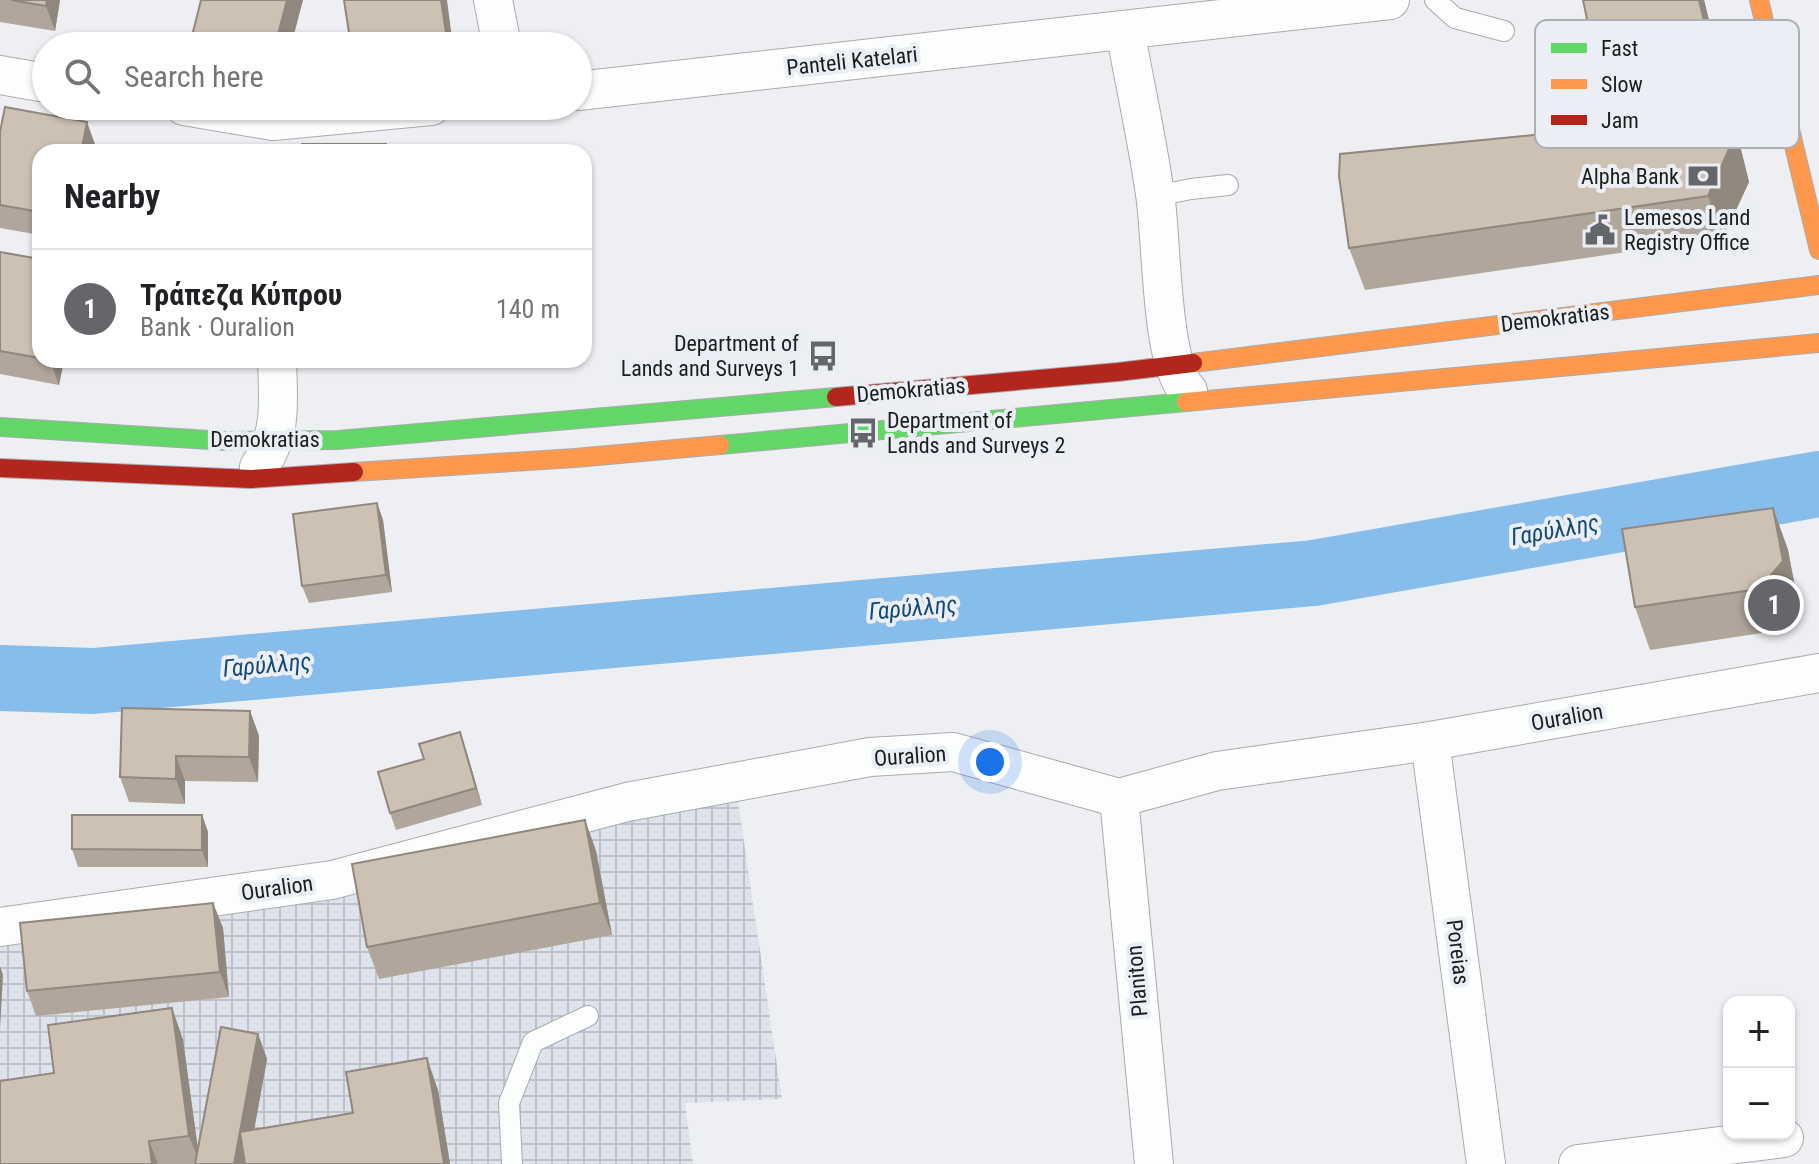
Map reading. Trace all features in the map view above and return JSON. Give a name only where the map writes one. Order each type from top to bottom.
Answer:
[{"type":"street","points":[[493,0],[499,32]]},
{"type":"street","name":"Panteli Katelari","points":[[592,89],[1390,0]]},
{"type":"street","points":[[1759,0],[1764,20]]},
{"type":"street","points":[[1125,30],[1156,196],[1167,330],[1173,365],[1181,384],[1199,401]]},
{"type":"street","points":[[0,75],[32,81]]},
{"type":"street","points":[[226,120],[274,136],[358,120]]},
{"type":"street","points":[[1795,148],[1819,250]]},
{"type":"street","name":"Demokratias","points":[[0,427],[226,441],[338,440],[1118,372],[1819,285]]},
{"type":"street","name":"Demokratias","points":[[0,468],[251,479],[575,458],[1819,343]]},
{"type":"street","points":[[251,479],[265,460],[273,441],[278,415],[277,368]]},
{"type":"street","name":"Ouralion","points":[[0,927],[332,880],[627,802],[870,757],[953,752],[1119,798],[1217,771],[1430,741],[1819,673]]},
{"type":"street","name":"Poreias","points":[[1430,741],[1486,1164]]},
{"type":"street","name":"Planiton","points":[[1119,798],[1154,1164]]},
{"type":"street","points":[[1578,1164],[1785,1145]]},
{"type":"lane","points":[[1435,0],[1455,18],[1504,31]]},
{"type":"lane","points":[[1156,196],[1228,185]]},
{"type":"lane","points":[[512,1164],[509,1103],[533,1042],[588,1016]]},
{"type":"shaded area","points":[[737,795],[782,1099],[685,1103],[693,1164],[0,1164],[0,947],[287,906]]},
{"type":"building","points":[[11,0],[47,0],[46,6]]},
{"type":"building","points":[[201,0],[287,0],[279,32],[193,32]]},
{"type":"building","points":[[344,0],[441,0],[446,32],[349,32]]},
{"type":"building","points":[[1583,0],[1699,0],[1704,20],[1587,20]]},
{"type":"building","points":[[5,107],[32,112],[32,120],[87,122],[83,144],[32,144],[32,211],[0,205],[0,132]]},
{"type":"building","points":[[1535,135],[1535,148],[1729,148],[1708,196],[1349,248],[1339,176],[1340,154]]},
{"type":"building","points":[[0,252],[32,258],[32,357],[0,351]]},
{"type":"building","points":[[377,503],[386,575],[302,586],[293,514]]},
{"type":"building","points":[[1773,508],[1783,561],[1759,589],[1635,607],[1622,529]]},
{"type":"building","points":[[122,708],[250,711],[249,757],[176,756],[176,779],[120,777]]},
{"type":"building","points":[[460,732],[476,788],[390,813],[378,772],[424,759],[419,744]]},
{"type":"building","points":[[72,815],[202,815],[202,850],[72,849]]},
{"type":"building","points":[[585,820],[600,903],[367,947],[352,864]]},
{"type":"building","points":[[213,903],[220,972],[27,991],[20,923]]},
{"type":"building","points":[[172,1008],[189,1136],[149,1141],[152,1164],[0,1164],[0,1081],[54,1073],[48,1025]]},
{"type":"building","points":[[221,1027],[258,1034],[234,1164],[195,1164]]},
{"type":"building","points":[[427,1058],[444,1164],[245,1164],[240,1132],[353,1113],[346,1072]]},
{"type":"waterway","name":"Γαρύλλης","points":[[0,678],[93,681],[1314,573],[1819,484]]},
{"type":"traffic: fast","points":[[0,427],[226,441],[338,440],[836,397]]},
{"type":"traffic: fast","points":[[720,445],[1186,402]]},
{"type":"traffic: slow","points":[[1759,0],[1764,20]]},
{"type":"traffic: slow","points":[[1795,148],[1819,250]]},
{"type":"traffic: slow","points":[[1193,363],[1819,285]]},
{"type":"traffic: slow","points":[[1186,402],[1819,343]]},
{"type":"traffic: slow","points":[[354,472],[720,445]]},
{"type":"traffic: jam","points":[[836,397],[1193,363]]},
{"type":"traffic: jam","points":[[0,468],[251,479],[354,472]]},
{"type":"place","name":"Alpha Bank","points":[[1703,176]]},
{"type":"place","name":"Lemesos Land Registry Office","points":[[1600,230]]},
{"type":"place","name":"Department of Lands and Surveys 1","points":[[823,356]]},
{"type":"place","name":"Department of Lands and Surveys 2","points":[[863,433]]},
{"type":"place","name":"Τράπεζα Κύπρου","points":[[1774,605]]}]
